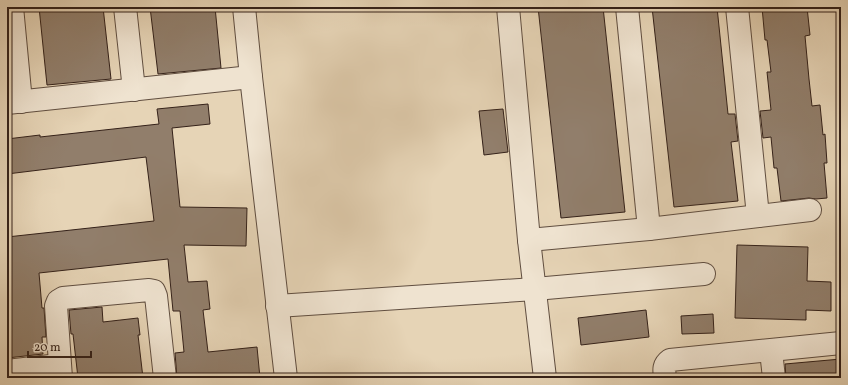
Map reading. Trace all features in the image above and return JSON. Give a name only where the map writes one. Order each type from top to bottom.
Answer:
[{"type":"street","points":[[12,7],[14,102],[251,77]]},
{"type":"street","points":[[125,7],[134,90]]},
{"type":"street","points":[[244,7],[285,371]]},
{"type":"street","points":[[508,7],[529,240],[545,378]]},
{"type":"street","points":[[627,7],[649,228]]},
{"type":"street","points":[[737,7],[758,216]]},
{"type":"street","points":[[529,240],[810,210]]},
{"type":"street","points":[[277,310],[704,274]]},
{"type":"street","points":[[7,371],[60,371],[56,306],[58,300],[63,298],[149,290],[154,291],[156,296],[165,378]]},
{"type":"street","points":[[665,378],[664,368],[666,363],[670,360],[841,343]]},
{"type":"street","points":[[771,351],[774,378]]},
{"type":"building","points":[[39,7],[103,7],[111,79],[47,85]]},
{"type":"building","points":[[150,7],[215,7],[221,68],[158,74]]},
{"type":"building","points":[[538,7],[603,7],[625,212],[561,218]]},
{"type":"building","points":[[652,7],[717,7],[728,114],[735,114],[738,141],[731,142],[738,201],[674,207]]},
{"type":"building","points":[[762,7],[807,7],[810,35],[805,36],[809,79],[812,106],[820,105],[823,135],[825,134],[827,163],[824,163],[827,198],[781,201],[777,168],[774,168],[771,137],[763,138],[760,111],[771,110],[767,72],[771,72],[767,40],[765,40]]},
{"type":"building","points":[[208,104],[210,124],[172,128],[180,207],[247,208],[246,246],[184,245],[188,282],[207,281],[210,309],[203,310],[208,352],[257,347],[260,378],[177,378],[175,353],[184,352],[180,311],[173,311],[168,259],[39,273],[46,337],[42,337],[43,354],[7,358],[7,237],[154,221],[146,157],[7,174],[7,139],[40,135],[40,137],[159,124],[157,109]]},
{"type":"building","points":[[503,109],[508,152],[484,155],[479,111]]},
{"type":"building","points":[[737,245],[808,247],[807,281],[831,282],[831,311],[806,310],[806,320],[735,318]]},
{"type":"building","points":[[102,307],[103,322],[138,318],[140,335],[138,335],[143,378],[78,378],[69,310]]},
{"type":"building","points":[[646,310],[649,337],[581,345],[578,318]]},
{"type":"building","points":[[713,314],[714,333],[682,334],[681,316]]},
{"type":"building","points":[[841,359],[841,378],[786,378],[785,364]]}]
